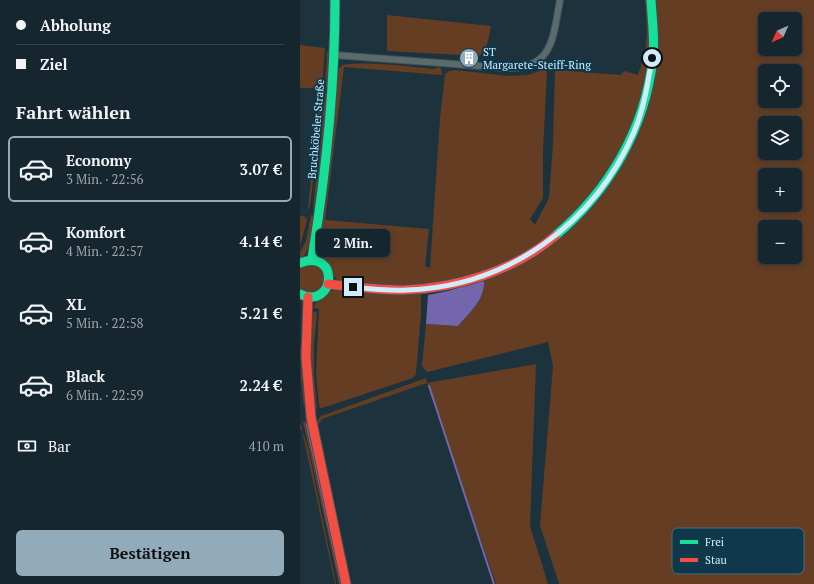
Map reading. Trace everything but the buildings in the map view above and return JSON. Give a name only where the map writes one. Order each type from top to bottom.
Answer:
[{"type":"main road","name":"Bruchköbeler Straße","points":[[312,260],[320,213],[327,152],[334,56],[335,0]]},
{"type":"main road","points":[[328,284],[377,290],[408,290],[452,284],[483,276],[532,253],[572,221],[595,196],[617,165],[634,131],[645,99],[652,58],[653,31],[651,0]]},
{"type":"main road","points":[[300,263],[307,260],[318,261],[329,273],[328,284],[321,294],[315,297],[304,295],[305,340],[311,417],[346,584]]},
{"type":"street","points":[[334,56],[507,68],[528,67],[540,60],[548,51],[551,44],[560,0]]},
{"type":"shaded area","points":[[645,0],[648,0],[650,48],[640,101],[624,144],[601,182],[571,216],[536,244],[497,266],[453,280],[407,286],[389,286],[337,280],[320,254],[337,71],[342,65],[376,64],[433,69],[439,67],[441,69],[442,75],[344,67],[325,220],[429,229],[425,266],[430,268],[440,118],[445,74],[454,70],[509,76],[528,75],[545,69],[547,72],[543,150],[543,198],[530,219],[535,225],[549,198],[553,144],[555,70],[621,75],[624,71],[638,75],[645,53],[647,33]]},
{"type":"shaded area","points":[[656,0],[814,0],[814,584],[559,584],[540,525],[553,366],[548,342],[427,372],[422,366],[426,324],[458,326],[480,299],[484,286],[484,279],[532,256],[619,168],[656,59]]},
{"type":"shaded area","points":[[387,15],[491,26],[486,46],[479,56],[387,51]]},
{"type":"shaded area","points":[[300,45],[325,48],[322,88],[300,87]]},
{"type":"shaded area","points":[[330,50],[329,86],[325,88],[327,52]]},
{"type":"shaded area","points":[[320,91],[322,92],[317,150],[310,206],[308,209]]},
{"type":"shaded area","points":[[324,91],[328,94],[317,207],[313,209]]},
{"type":"shaded area","points":[[300,215],[305,217],[307,220],[300,246]]},
{"type":"shaded area","points":[[311,215],[315,216],[311,240],[307,251],[300,260],[300,252],[306,241]]},
{"type":"shaded area","points":[[310,264],[320,269],[325,274],[325,281],[316,293],[305,293],[300,289],[300,268]]},
{"type":"shaded area","points":[[484,279],[484,286],[480,299],[458,326],[426,324],[428,295],[448,291]]},
{"type":"shaded area","points":[[335,290],[349,293],[421,293],[421,314],[416,373],[415,376],[410,379],[320,408],[316,373],[319,309],[313,308],[322,296]]},
{"type":"shaded area","points":[[312,311],[316,312],[317,314],[314,345],[314,373],[317,409],[312,404],[309,341]]},
{"type":"shaded area","points":[[300,347],[302,348],[304,408],[301,379]]},
{"type":"shaded area","points":[[536,364],[530,526],[548,584],[496,584],[427,383]]},
{"type":"shaded area","points":[[426,378],[427,383],[322,419],[318,425],[351,584],[348,584],[315,424],[321,416]]},
{"type":"shaded area","points":[[307,421],[309,423],[342,584],[339,584],[303,422]]},
{"type":"shaded area","points":[[300,423],[308,448],[336,584],[302,430],[300,429]]},
{"type":"waterway","points":[[429,386],[494,584]]},
{"type":"waterway","points":[[307,425],[341,584]]},
{"type":"traffic: fast","points":[[312,259],[322,194],[329,130],[335,33],[335,0]]},
{"type":"traffic: fast","points":[[555,236],[592,199],[608,179],[633,134],[649,84],[654,51],[651,0]]},
{"type":"traffic: fast","points":[[300,263],[313,261],[322,264],[327,271],[328,279],[326,288],[321,294],[312,297],[300,294]]},
{"type":"traffic: jam","points":[[328,284],[376,289],[404,290],[444,286],[503,268],[522,259],[555,236]]},
{"type":"traffic: jam","points":[[308,297],[306,357],[311,417],[346,584]]},
{"type":"place","name":"ST Margarete-Steiff-Ring","points":[[469,58]]},
{"type":"route","points":[[353,287],[377,290],[408,290],[452,284],[483,276],[510,264],[532,253],[551,239],[572,221],[595,196],[607,181],[622,157],[634,131],[645,99],[652,58]]}]
